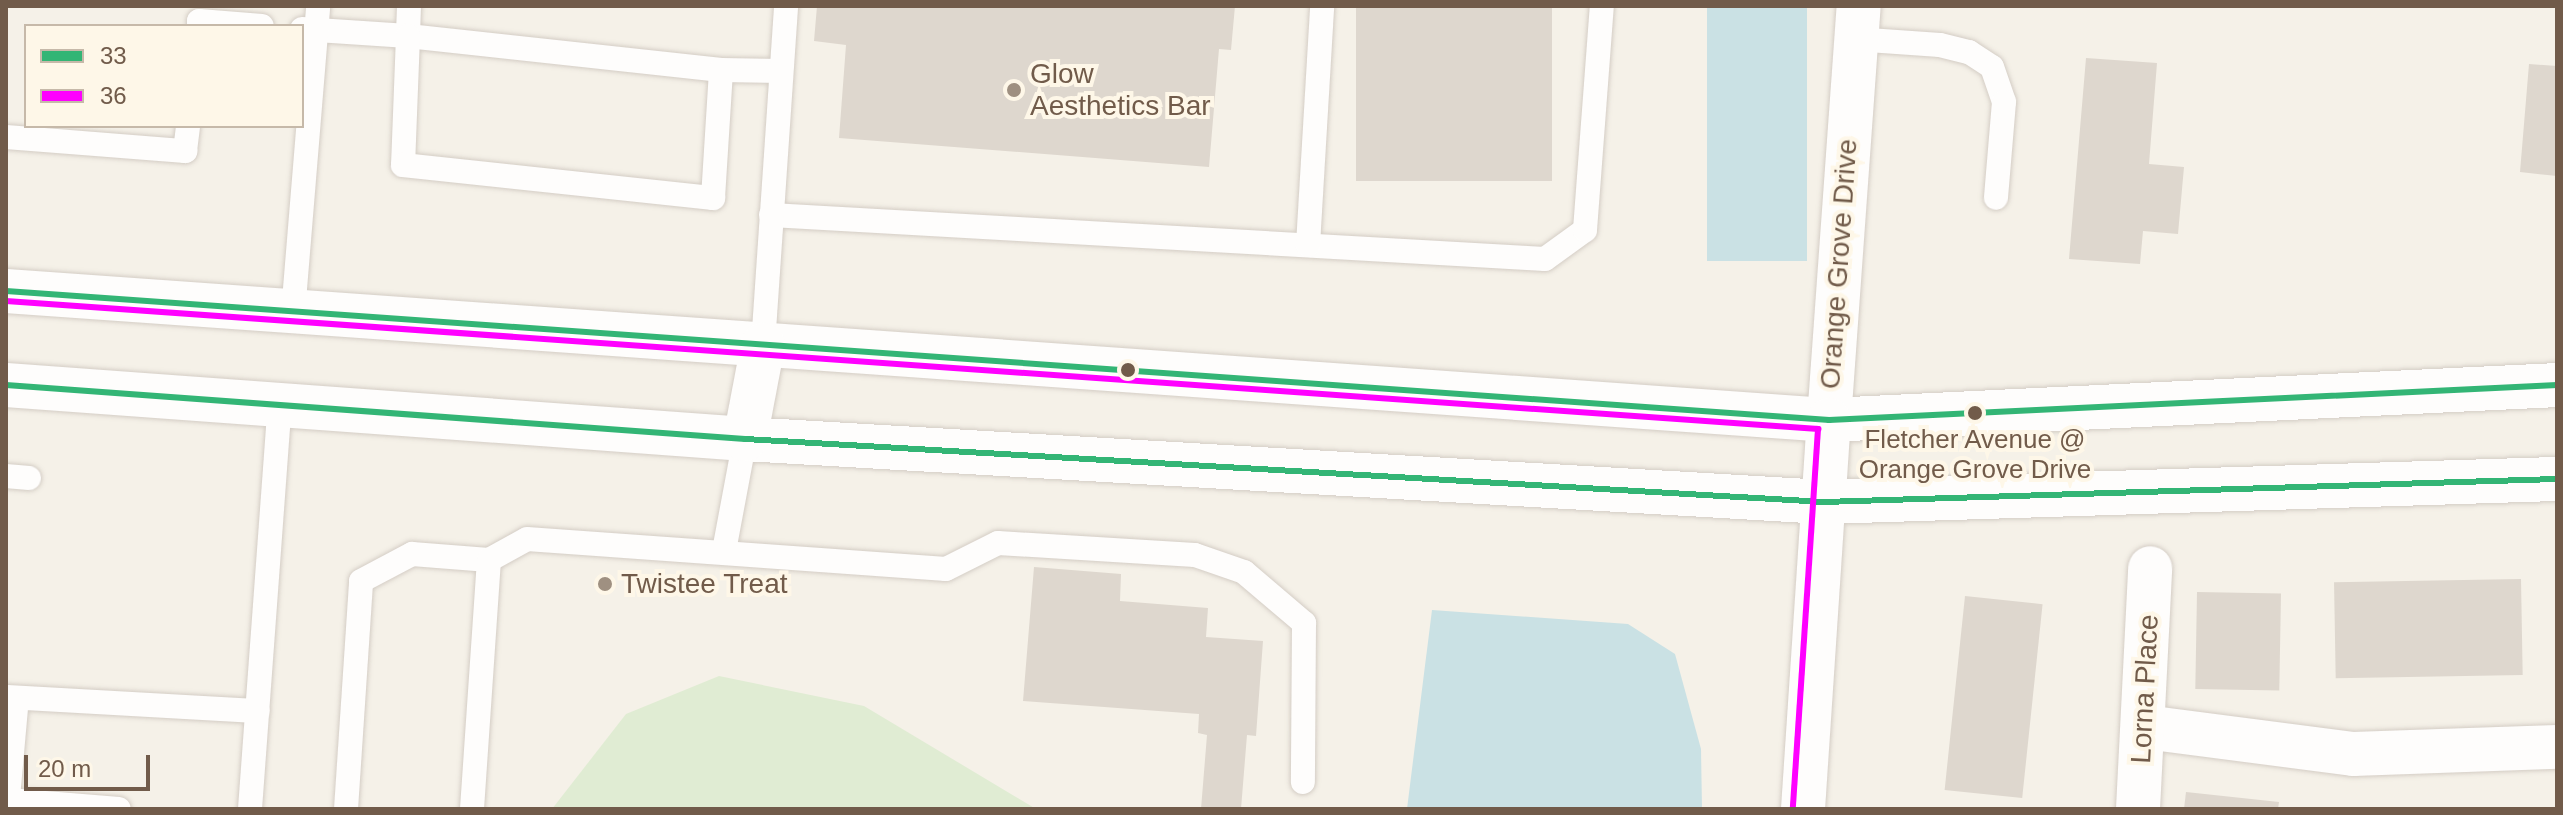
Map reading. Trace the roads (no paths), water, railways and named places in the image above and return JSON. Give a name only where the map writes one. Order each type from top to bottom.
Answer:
[{"type":"main road","name":"Orange Grove Drive","points":[[1803,809],[1857,23]]},
{"type":"main road","points":[[6,291],[1829,420],[2557,385]]},
{"type":"main road","points":[[745,439],[763,345]]},
{"type":"main road","points":[[6,385],[745,439],[1824,502],[2557,479]]},
{"type":"main road","name":"Lorna Place","points":[[2138,809],[2145,727],[2150,568]]},
{"type":"main road","points":[[2145,727],[2353,754],[2557,747]]},
{"type":"lane","points":[[409,6],[403,165],[713,198],[721,70]]},
{"type":"lane","points":[[763,345],[786,6]]},
{"type":"lane","points":[[1308,245],[1322,6]]},
{"type":"lane","points":[[771,215],[1545,259],[1585,230],[1602,6]]},
{"type":"lane","points":[[200,18],[246,24]]},
{"type":"lane","points":[[293,313],[312,22],[408,36],[721,70],[781,71]]},
{"type":"lane","points":[[1857,23],[1969,52],[1992,67],[2004,102],[1996,198]]},
{"type":"lane","points":[[6,137],[185,151],[188,128]]},
{"type":"lane","points":[[250,809],[280,403]]},
{"type":"lane","points":[[724,551],[745,439]]},
{"type":"lane","points":[[346,809],[361,581],[412,554],[489,560],[527,539],[946,569],[998,543],[1195,555],[1244,572],[1304,623],[1303,782]]},
{"type":"lane","points":[[472,809],[489,560]]},
{"type":"lane","points":[[119,809],[8,804],[12,698],[258,711]]},
{"type":"water","points":[[1707,6],[1807,6],[1807,261],[1707,261]]},
{"type":"water","points":[[1432,610],[1628,624],[1675,654],[1701,749],[1702,809],[1407,809]]},
{"type":"place","name":"Glow Aesthetics Bar","points":[[1014,90]]},
{"type":"place","name":"Fletcher Avenue @ Orange Grove Drive","points":[[1975,413]]},
{"type":"place","name":"Twistee Treat","points":[[605,584]]}]
